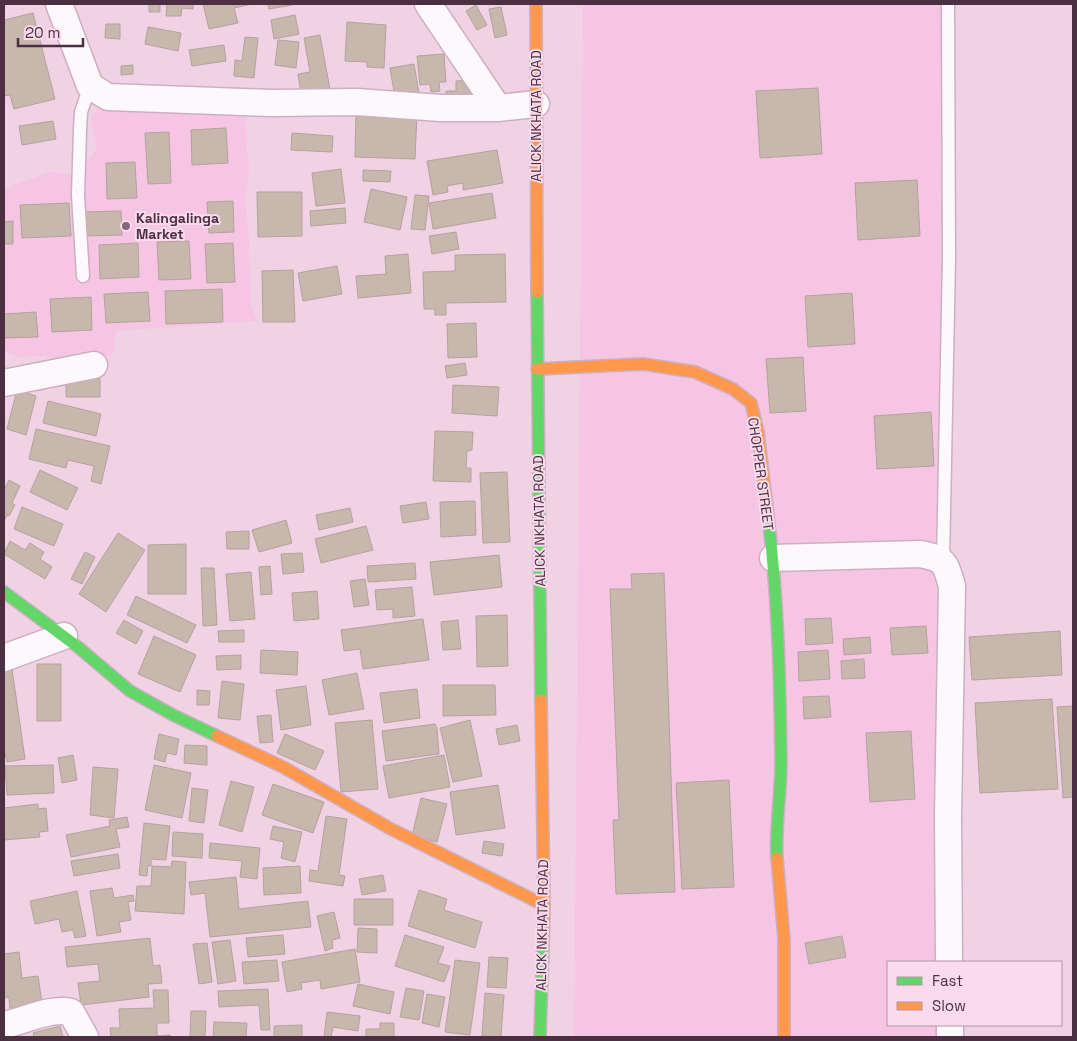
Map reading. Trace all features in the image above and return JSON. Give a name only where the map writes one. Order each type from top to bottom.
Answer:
[{"type":"street","points":[[59,4],[90,86],[108,97],[271,103],[357,102],[440,108],[498,108],[536,104]]},
{"type":"street","points":[[428,4],[498,108]]},
{"type":"street","name":"ALICK NKHATA ROAD","points":[[536,4],[537,370],[544,905],[540,1037]]},
{"type":"street","name":"CHOPPER STREET","points":[[537,370],[643,364],[695,372],[733,388],[751,403],[758,432],[773,558],[779,653],[781,766],[777,855],[784,939],[784,1037]]},
{"type":"street","points":[[4,382],[94,365]]},
{"type":"street","points":[[773,558],[920,554],[943,562],[952,586],[948,816],[949,961]]},
{"type":"street","points":[[4,592],[64,636],[130,691],[147,701],[283,767],[391,830],[544,905]]},
{"type":"street","points":[[4,658],[64,636]]},
{"type":"street","points":[[4,1024],[61,1010],[71,1012],[85,1037]]},
{"type":"lane","points":[[943,562],[949,258],[948,4]]},
{"type":"lane","points":[[83,276],[78,195],[80,130],[81,112],[90,86]]},
{"type":"shaded area","points":[[583,4],[945,4],[945,961],[887,961],[887,1026],[945,1026],[945,1037],[574,1037]]},
{"type":"shaded area","name":"Kalingalinga Market","points":[[107,101],[245,102],[247,152],[250,168],[245,195],[249,238],[251,305],[257,321],[116,331],[113,355],[100,358],[65,360],[43,356],[19,357],[4,351],[4,192],[12,186],[49,172],[73,174],[97,149],[90,117]]},
{"type":"building","points":[[149,4],[160,4],[160,12],[149,12]]},
{"type":"building","points":[[167,4],[193,4],[193,9],[182,8],[181,16],[166,16]]},
{"type":"building","points":[[203,4],[252,4],[234,8],[238,23],[209,29]]},
{"type":"building","points":[[268,4],[292,4],[292,5],[269,9]]},
{"type":"building","points":[[476,5],[487,25],[477,30],[466,11]]},
{"type":"building","points":[[501,7],[507,35],[495,38],[489,9]]},
{"type":"building","points":[[33,13],[55,99],[14,109],[10,95],[4,96],[4,20]]},
{"type":"building","points":[[295,15],[299,34],[274,39],[271,20]]},
{"type":"building","points":[[347,22],[386,25],[384,68],[367,67],[367,62],[345,61]]},
{"type":"building","points":[[106,24],[120,24],[120,39],[105,38]]},
{"type":"building","points":[[148,27],[181,33],[178,51],[145,44]]},
{"type":"building","points":[[320,35],[331,95],[302,100],[298,74],[310,72],[304,38]]},
{"type":"building","points":[[245,37],[258,38],[254,78],[234,76],[235,60],[242,61]]},
{"type":"building","points":[[278,40],[299,42],[296,68],[275,65]]},
{"type":"building","points":[[224,45],[226,61],[192,66],[189,50]]},
{"type":"building","points":[[444,54],[446,82],[439,82],[440,91],[431,92],[430,84],[420,85],[417,56]]},
{"type":"building","points":[[414,64],[419,93],[395,97],[390,68]]},
{"type":"building","points":[[133,65],[133,74],[121,75],[121,66]]},
{"type":"building","points":[[475,80],[476,100],[446,101],[446,91],[456,91],[456,81]]},
{"type":"building","points":[[818,88],[822,154],[760,158],[756,91]]},
{"type":"building","points":[[356,112],[417,114],[415,159],[355,157]]},
{"type":"building","points":[[53,121],[56,139],[22,145],[19,126]]},
{"type":"building","points":[[226,128],[228,163],[192,165],[191,130]]},
{"type":"building","points":[[169,132],[171,183],[148,184],[145,133]]},
{"type":"building","points":[[292,133],[333,136],[332,152],[291,150]]},
{"type":"building","points":[[497,150],[503,183],[463,190],[463,183],[447,186],[448,192],[433,195],[427,161]]},
{"type":"building","points":[[135,162],[137,198],[107,199],[106,163]]},
{"type":"building","points":[[341,169],[345,203],[316,206],[312,173]]},
{"type":"building","points":[[363,170],[391,171],[390,182],[363,181]]},
{"type":"building","points":[[917,180],[920,236],[858,240],[855,183]]},
{"type":"building","points":[[371,189],[407,197],[400,230],[364,222]]},
{"type":"building","points":[[257,192],[302,192],[302,236],[258,237]]},
{"type":"building","points":[[492,193],[496,218],[433,229],[429,203]]},
{"type":"building","points":[[415,195],[429,196],[425,230],[411,229]]},
{"type":"building","points":[[233,201],[234,232],[209,233],[207,202]]},
{"type":"building","points":[[69,203],[71,236],[22,238],[20,205]]},
{"type":"building","points":[[345,208],[346,223],[311,226],[310,211]]},
{"type":"building","points":[[121,211],[122,235],[86,236],[84,212]]},
{"type":"building","points":[[13,221],[13,244],[4,244],[4,222]]},
{"type":"building","points":[[456,232],[459,249],[432,254],[429,236]]},
{"type":"building","points":[[189,241],[191,279],[159,280],[157,242]]},
{"type":"building","points":[[138,243],[139,277],[100,279],[99,245]]},
{"type":"building","points":[[233,243],[235,282],[207,283],[205,244]]},
{"type":"building","points":[[408,254],[411,293],[358,298],[356,276],[386,274],[385,256]]},
{"type":"building","points":[[505,254],[506,302],[446,303],[446,315],[435,315],[435,309],[424,309],[423,272],[455,271],[455,255]]},
{"type":"building","points":[[337,266],[342,294],[303,301],[298,273]]},
{"type":"building","points":[[293,270],[295,322],[263,322],[262,271]]},
{"type":"building","points":[[222,289],[223,322],[166,324],[165,291]]},
{"type":"building","points":[[148,292],[150,321],[106,323],[104,294]]},
{"type":"building","points":[[852,293],[855,344],[808,347],[805,296]]},
{"type":"building","points":[[91,297],[92,330],[52,332],[50,299]]},
{"type":"building","points":[[36,312],[38,337],[4,338],[4,314]]},
{"type":"building","points":[[476,323],[477,357],[448,358],[447,324]]},
{"type":"building","points":[[803,357],[806,411],[770,413],[766,359]]},
{"type":"building","points":[[465,363],[467,375],[447,378],[445,366]]},
{"type":"building","points":[[100,374],[100,397],[66,397],[66,375]]},
{"type":"building","points":[[453,385],[499,387],[497,416],[452,413]]},
{"type":"building","points":[[17,390],[36,396],[26,435],[7,429]]},
{"type":"building","points":[[48,401],[101,414],[96,436],[43,423]]},
{"type":"building","points":[[931,412],[934,466],[877,469],[874,416]]},
{"type":"building","points":[[36,429],[110,446],[101,484],[91,481],[94,466],[68,460],[66,468],[29,459]]},
{"type":"building","points":[[435,431],[473,432],[472,450],[467,451],[466,468],[471,468],[471,482],[433,481]]},
{"type":"building","points":[[40,470],[78,488],[67,510],[30,492]]},
{"type":"building","points":[[507,472],[510,542],[483,543],[480,473]]},
{"type":"building","points":[[9,480],[20,486],[12,503],[15,505],[4,521],[4,490]]},
{"type":"building","points":[[475,501],[476,535],[441,537],[440,502]]},
{"type":"building","points":[[426,502],[429,519],[403,523],[400,506]]},
{"type":"building","points":[[22,507],[63,524],[54,546],[14,529]]},
{"type":"building","points":[[350,508],[353,522],[319,530],[316,515]]},
{"type":"building","points":[[286,520],[292,543],[259,552],[252,530]]},
{"type":"building","points":[[366,526],[373,550],[321,563],[315,539]]},
{"type":"building","points":[[249,531],[249,549],[227,549],[226,532]]},
{"type":"building","points":[[118,533],[145,550],[106,612],[79,594]]},
{"type":"building","points":[[10,541],[25,550],[30,543],[44,552],[40,559],[52,567],[45,579],[4,554]]},
{"type":"building","points":[[186,544],[186,594],[148,594],[148,545]]},
{"type":"building","points":[[85,552],[95,557],[82,584],[71,579]]},
{"type":"building","points":[[302,553],[304,572],[283,574],[281,554]]},
{"type":"building","points":[[499,555],[502,587],[434,595],[430,562]]},
{"type":"building","points":[[415,563],[416,579],[368,582],[367,566]]},
{"type":"building","points":[[270,566],[272,594],[261,595],[259,567]]},
{"type":"building","points":[[201,568],[214,568],[217,625],[203,626]]},
{"type":"building","points":[[251,572],[255,619],[230,621],[226,574]]},
{"type":"building","points":[[664,573],[675,892],[616,894],[613,820],[619,820],[610,589],[632,589],[631,574]]},
{"type":"building","points":[[365,579],[369,605],[354,607],[350,581]]},
{"type":"building","points":[[412,587],[415,616],[393,618],[393,609],[377,610],[375,590]]},
{"type":"building","points":[[317,591],[319,619],[294,621],[292,593]]},
{"type":"building","points":[[136,596],[196,625],[187,643],[127,615]]},
{"type":"building","points":[[507,615],[508,666],[477,667],[476,616]]},
{"type":"building","points":[[831,618],[833,643],[806,645],[805,619]]},
{"type":"building","points":[[423,619],[429,660],[363,669],[360,649],[344,651],[341,630]]},
{"type":"building","points":[[124,620],[143,631],[136,644],[116,633]]},
{"type":"building","points":[[458,620],[461,649],[443,650],[441,622]]},
{"type":"building","points":[[926,626],[928,653],[892,655],[890,628]]},
{"type":"building","points":[[244,630],[244,642],[219,642],[218,631]]},
{"type":"building","points":[[1060,631],[1062,675],[972,680],[969,637]]},
{"type":"building","points":[[154,636],[196,655],[180,692],[138,674]]},
{"type":"building","points":[[870,637],[871,653],[844,655],[843,639]]},
{"type":"building","points":[[261,650],[298,652],[297,675],[260,673]]},
{"type":"building","points":[[828,650],[830,679],[799,681],[798,652]]},
{"type":"building","points":[[241,655],[241,669],[217,670],[216,656]]},
{"type":"building","points":[[864,659],[865,678],[842,679],[841,661]]},
{"type":"building","points":[[37,664],[61,664],[61,721],[37,721]]},
{"type":"building","points":[[12,669],[25,759],[7,762],[4,753],[4,670]]},
{"type":"building","points":[[357,673],[364,709],[329,715],[322,680]]},
{"type":"building","points":[[222,681],[244,684],[240,720],[218,718]]},
{"type":"building","points":[[443,685],[495,685],[496,715],[443,716]]},
{"type":"building","points":[[306,686],[311,725],[281,730],[276,690]]},
{"type":"building","points":[[417,689],[420,718],[384,723],[380,693]]},
{"type":"building","points":[[197,690],[210,691],[209,705],[197,705]]},
{"type":"building","points":[[829,696],[831,717],[804,719],[803,697]]},
{"type":"building","points":[[1052,699],[1058,789],[980,793],[975,703]]},
{"type":"building","points":[[1073,706],[1073,797],[1063,798],[1057,707]]},
{"type":"building","points":[[271,715],[273,742],[260,743],[257,716]]},
{"type":"building","points":[[372,720],[378,789],[341,792],[335,723]]},
{"type":"building","points":[[470,720],[482,776],[453,782],[440,728]]},
{"type":"building","points":[[435,724],[439,754],[386,761],[382,731]]},
{"type":"building","points":[[517,725],[520,741],[499,745],[496,729]]},
{"type":"building","points":[[911,731],[915,799],[870,802],[866,733]]},
{"type":"building","points":[[159,734],[179,739],[176,755],[167,753],[165,762],[154,759]]},
{"type":"building","points":[[285,734],[324,751],[315,770],[277,753]]},
{"type":"building","points":[[185,745],[207,746],[207,765],[184,763]]},
{"type":"building","points":[[73,755],[77,780],[62,783],[58,758]]},
{"type":"building","points":[[444,755],[450,787],[389,798],[383,766]]},
{"type":"building","points":[[53,765],[54,793],[7,795],[5,766]]},
{"type":"building","points":[[154,765],[191,773],[182,818],[145,810]]},
{"type":"building","points":[[93,767],[118,769],[114,818],[90,815]]},
{"type":"building","points":[[729,780],[734,887],[682,889],[676,783]]},
{"type":"building","points":[[231,781],[254,787],[242,832],[219,825]]},
{"type":"building","points":[[273,784],[324,802],[313,833],[262,815]]},
{"type":"building","points":[[498,785],[505,828],[456,835],[450,792]]},
{"type":"building","points":[[192,788],[208,790],[204,823],[189,821]]},
{"type":"building","points":[[421,798],[447,804],[437,842],[412,836]]},
{"type":"building","points":[[38,804],[38,809],[46,808],[48,831],[39,832],[40,837],[4,840],[4,808]]},
{"type":"building","points":[[326,816],[347,819],[339,875],[345,876],[343,886],[309,881],[310,870],[318,871]]},
{"type":"building","points":[[127,817],[129,827],[116,829],[120,847],[71,857],[66,835],[110,826],[109,820]]},
{"type":"building","points":[[144,823],[170,826],[166,860],[151,859],[151,866],[148,865],[147,876],[139,875]]},
{"type":"building","points":[[273,826],[302,832],[295,862],[281,858],[284,842],[270,839]]},
{"type":"building","points":[[173,832],[203,834],[202,858],[172,856]]},
{"type":"building","points":[[484,841],[504,844],[502,856],[482,853]]},
{"type":"building","points":[[210,843],[260,848],[257,879],[240,877],[242,861],[209,858]]},
{"type":"building","points":[[118,854],[120,868],[74,876],[71,861]]},
{"type":"building","points":[[172,861],[186,862],[184,914],[135,911],[137,886],[151,886],[152,866],[171,867]]},
{"type":"building","points":[[300,866],[301,893],[264,895],[263,868]]},
{"type":"building","points":[[383,875],[386,891],[362,895],[359,879]]},
{"type":"building","points":[[236,877],[239,909],[308,901],[311,927],[210,937],[205,893],[191,895],[189,882]]},
{"type":"building","points":[[112,888],[114,898],[133,895],[134,901],[128,902],[131,920],[119,922],[121,932],[97,936],[90,891]]},
{"type":"building","points":[[419,890],[447,899],[444,910],[482,922],[475,948],[408,926]]},
{"type":"building","points":[[77,891],[86,936],[75,938],[73,930],[62,932],[59,919],[35,924],[30,901]]},
{"type":"building","points":[[354,899],[393,899],[393,925],[354,925]]},
{"type":"building","points":[[334,912],[340,938],[332,940],[333,948],[325,951],[317,916]]},
{"type":"building","points":[[358,928],[377,929],[377,953],[357,952]]},
{"type":"building","points":[[283,935],[285,954],[248,957],[246,938]]},
{"type":"building","points":[[405,935],[444,947],[438,963],[450,966],[444,982],[395,966]]},
{"type":"building","points":[[842,936],[846,957],[809,964],[805,943]]},
{"type":"building","points":[[150,938],[153,966],[160,965],[162,983],[148,984],[149,997],[81,1005],[78,983],[100,981],[98,964],[67,967],[65,947]]},
{"type":"building","points":[[230,940],[236,981],[218,984],[212,942]]},
{"type":"building","points":[[207,943],[212,982],[199,984],[193,944]]},
{"type":"building","points":[[355,949],[360,982],[321,989],[320,980],[301,983],[302,989],[287,992],[282,962]]},
{"type":"building","points":[[19,952],[22,978],[38,976],[42,1003],[10,1008],[9,997],[4,998],[4,954]]},
{"type":"building","points":[[489,957],[508,958],[506,988],[487,987]]},
{"type":"building","points":[[277,960],[279,981],[244,984],[242,962]]},
{"type":"building","points":[[455,960],[480,963],[470,1035],[445,1032]]},
{"type":"building","points":[[358,984],[394,992],[390,1014],[353,1006]]},
{"type":"building","points":[[406,988],[424,991],[419,1020],[400,1017]]},
{"type":"building","points":[[268,989],[270,1030],[261,1030],[259,1005],[219,1007],[218,991]]},
{"type":"building","points":[[153,990],[168,990],[169,1023],[157,1023],[157,1036],[170,1035],[170,1037],[111,1037],[110,1028],[120,1028],[119,1009],[154,1008]]},
{"type":"building","points":[[485,993],[504,995],[501,1037],[482,1036]]},
{"type":"building","points":[[427,994],[445,997],[439,1027],[422,1023]]},
{"type":"building","points":[[191,1011],[206,1011],[205,1037],[190,1037]]},
{"type":"building","points":[[327,1012],[360,1016],[358,1031],[333,1027],[331,1037],[324,1037]]},
{"type":"building","points":[[214,1022],[247,1023],[246,1037],[213,1037]]},
{"type":"building","points":[[380,1023],[394,1023],[394,1037],[366,1037],[366,1029],[380,1029]]},
{"type":"building","points":[[302,1025],[302,1037],[274,1037],[274,1026]]},
{"type":"building","points":[[60,1026],[63,1037],[34,1037],[33,1033]]},
{"type":"traffic: fast","points":[[537,292],[541,700]]},
{"type":"traffic: fast","points":[[768,516],[776,608],[780,701],[781,763],[777,858]]},
{"type":"traffic: fast","points":[[4,592],[78,647],[130,691],[173,715],[217,736]]},
{"type":"traffic: fast","points":[[540,1037],[543,944]]},
{"type":"traffic: slow","points":[[536,4],[537,292]]},
{"type":"traffic: slow","points":[[537,369],[643,364],[695,372],[733,389],[751,403],[758,432],[768,516]]},
{"type":"traffic: slow","points":[[541,700],[543,944]]},
{"type":"traffic: slow","points":[[217,736],[283,767],[391,829],[544,905]]},
{"type":"traffic: slow","points":[[777,858],[784,939],[784,1037]]},
{"type":"place","name":"Kalingalinga Market","points":[[126,226]]}]
